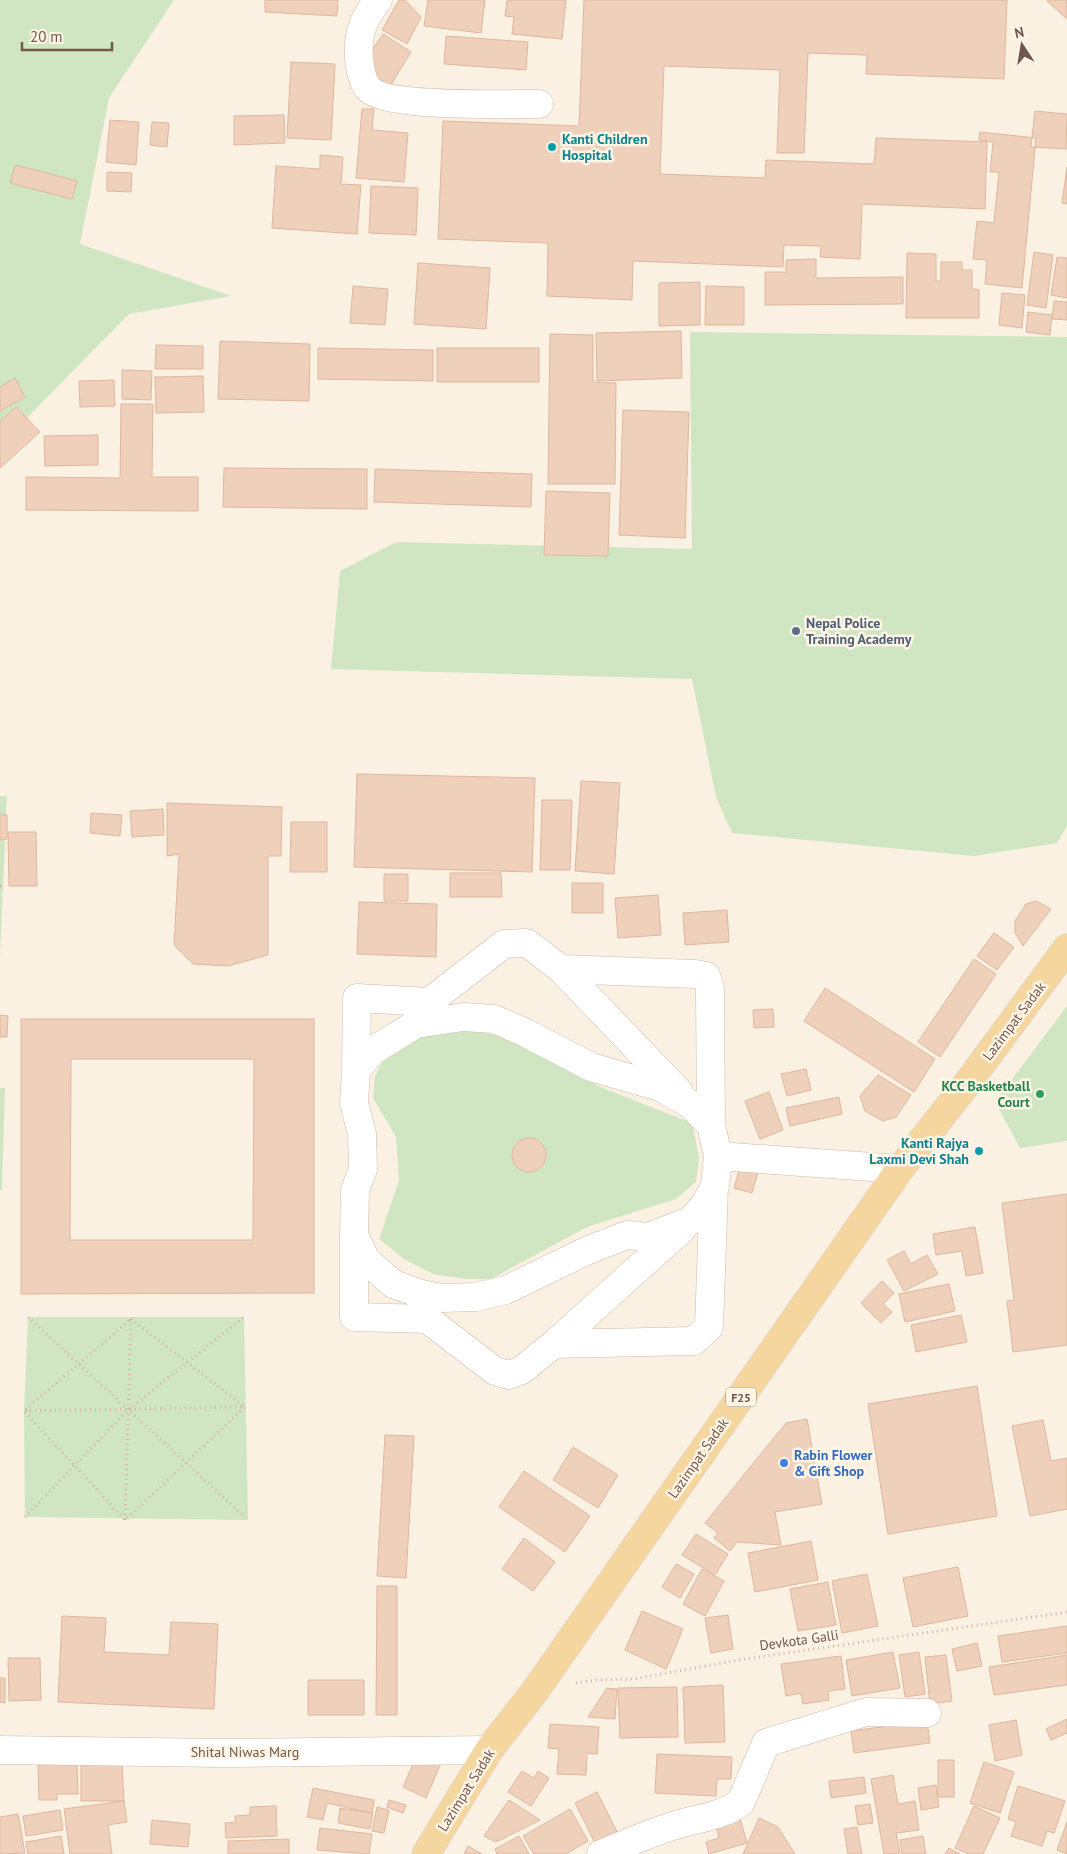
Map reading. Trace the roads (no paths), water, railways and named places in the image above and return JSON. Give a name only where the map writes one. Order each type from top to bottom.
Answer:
[{"type":"main road","name":"Lazimpat Sadak","points":[[426,1854],[489,1750],[535,1691],[900,1168],[972,1077],[1067,948]]},
{"type":"street","points":[[378,0],[365,17],[357,42],[360,71],[369,89],[387,99],[426,102],[539,104]]},
{"type":"street","points":[[711,1124],[561,970],[527,943],[504,944],[429,1002],[357,998],[354,1103],[362,1134],[363,1169],[355,1190],[354,1316],[427,1319],[495,1371],[509,1375],[522,1370],[554,1344],[690,1221],[704,1206],[714,1186]]},
{"type":"street","points":[[554,1344],[694,1341],[709,1327],[714,1186],[718,1156],[711,1124],[710,988],[706,976],[695,974],[561,970]]},
{"type":"street","points":[[356,1072],[372,1051],[416,1024],[462,1017],[494,1019],[526,1033],[592,1067],[660,1087],[690,1104]]},
{"type":"street","points":[[718,1156],[900,1168]]},
{"type":"street","points":[[354,1235],[366,1260],[392,1284],[421,1294],[442,1298],[476,1297],[506,1290],[586,1251],[627,1235],[648,1237],[690,1221]]},
{"type":"street","points":[[601,1854],[668,1827],[714,1815],[737,1805],[741,1802],[766,1743],[866,1712],[927,1713]]},
{"type":"street","name":"Shital Niwas Marg","points":[[0,1750],[224,1753],[489,1750]]},
{"type":"place","name":"Kanti Children Hospital","points":[[552,147]]},
{"type":"place","name":"Nepal Police Training Academy","points":[[796,631]]},
{"type":"place","name":"KCC Basketball Court","points":[[1040,1094]]},
{"type":"place","name":"Kanti Rajya Laxmi Devi Shah","points":[[979,1151]]},
{"type":"place","name":"Rabin Flower & Gift Shop","points":[[784,1463]]}]
